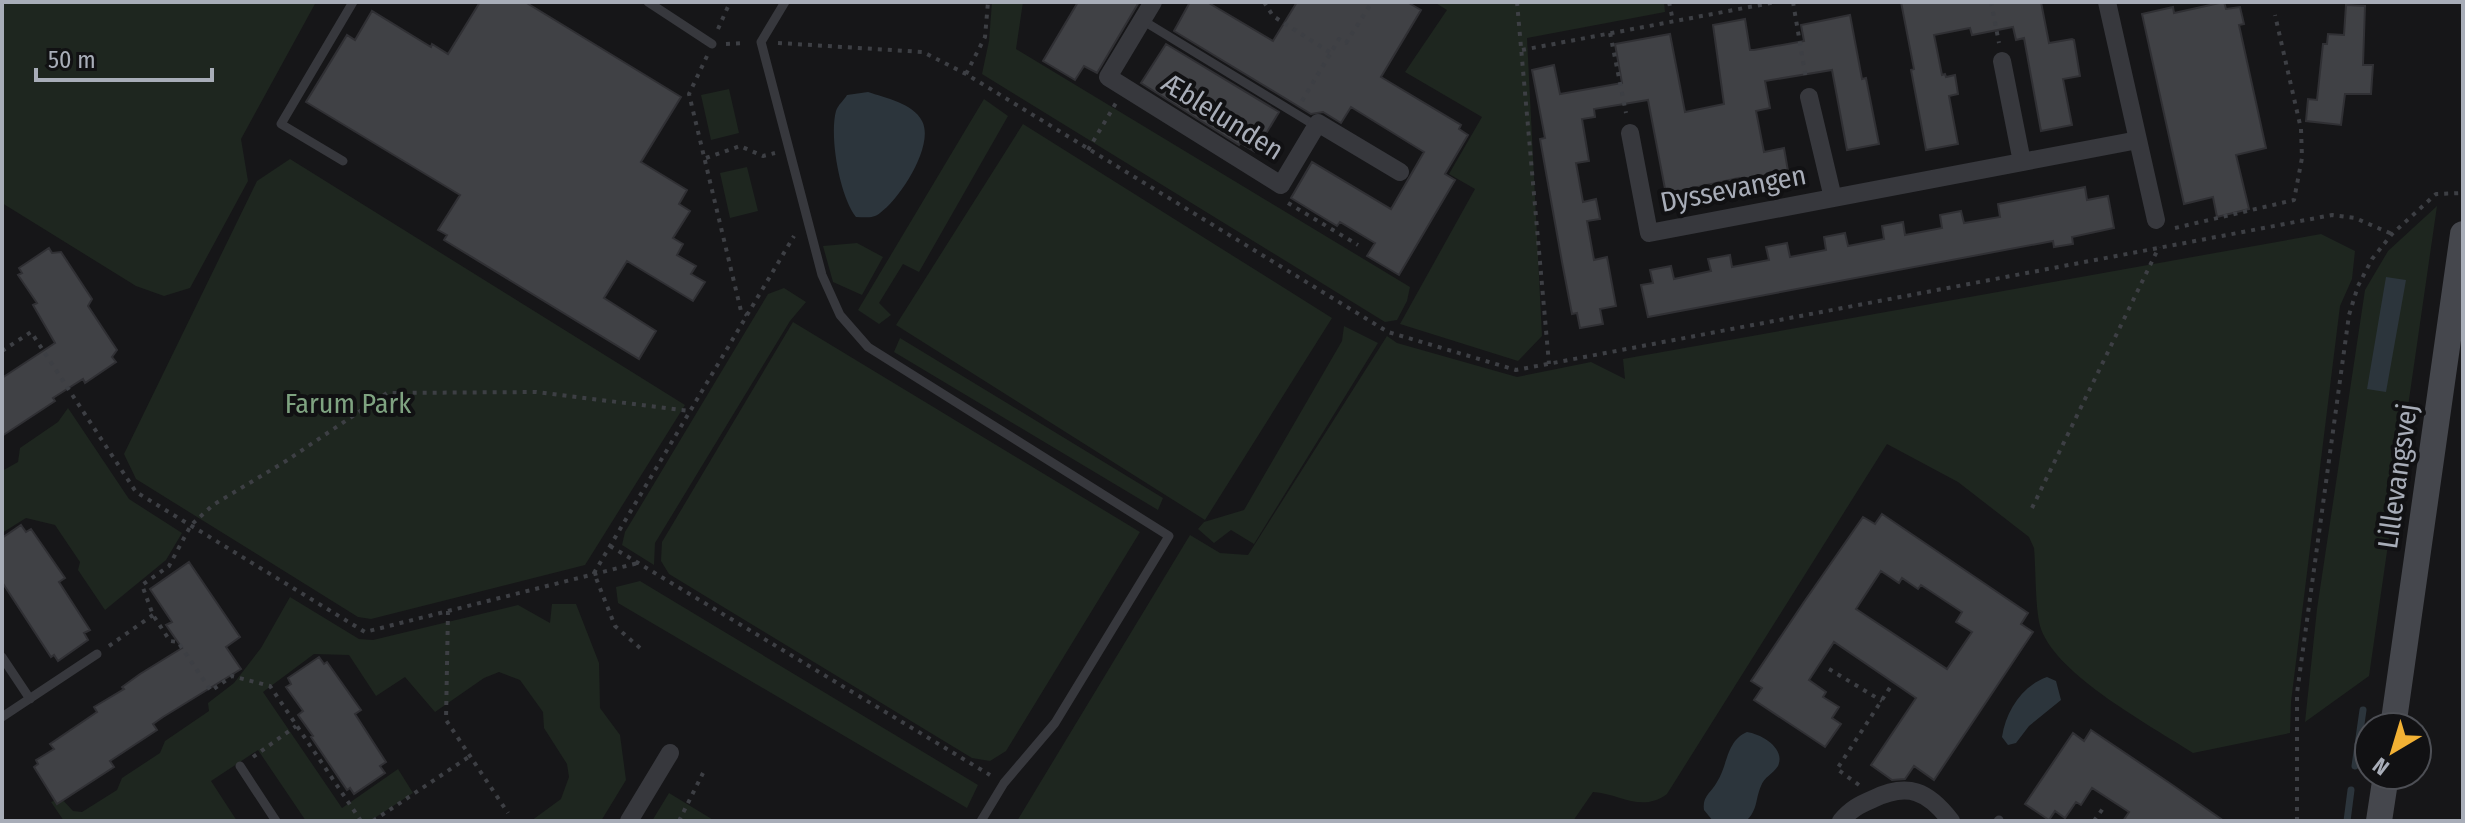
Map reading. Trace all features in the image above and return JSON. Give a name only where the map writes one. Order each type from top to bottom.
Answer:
[{"type":"street","name":"Æblelunden","points":[[1153,2],[1108,77],[1281,185],[1318,123],[1400,172]]},
{"type":"street","points":[[2107,2],[2138,140],[2164,224]]},
{"type":"street","points":[[2002,61],[2022,162]]},
{"type":"street","name":"Dyssevangen","points":[[1809,97],[1833,198]]},
{"type":"street","name":"Dyssevangen","points":[[1630,133],[1649,233],[2138,140]]},
{"type":"street","name":"Lillevangsvej","points":[[2395,711],[2463,234]]},
{"type":"street","points":[[629,821],[670,753]]},
{"type":"street","points":[[1841,821],[1851,809],[1902,788],[1921,792],[1951,821]]},
{"type":"street","points":[[2379,821],[2384,791]]},
{"type":"lane","points":[[343,161],[281,124],[353,2]]},
{"type":"lane","points":[[648,2],[712,44]]},
{"type":"lane","points":[[785,2],[761,42],[822,275],[840,315],[868,347],[1169,536],[1055,723],[1004,783],[981,821]]},
{"type":"lane","points":[[1142,20],[1316,126]]},
{"type":"lane","points":[[2,717],[97,654]]},
{"type":"lane","points":[[2,657],[30,699]]},
{"type":"lane","points":[[240,766],[276,821]]},
{"type":"path","points":[[730,2],[689,94],[741,311],[747,315]]},
{"type":"path","points":[[966,74],[985,37],[988,2]]},
{"type":"path","points":[[1264,2],[1273,16],[1331,53]]},
{"type":"path","points":[[1295,114],[1339,39],[1346,43],[1372,2]]},
{"type":"path","points":[[1517,2],[1549,364]]},
{"type":"path","points":[[1669,2],[1673,21]]},
{"type":"path","points":[[1522,50],[1776,2]]},
{"type":"path","points":[[1793,2],[1809,97]]},
{"type":"path","points":[[1991,2],[2002,61]]},
{"type":"path","points":[[2164,224],[2294,200],[2302,158],[2301,129],[2275,15]]},
{"type":"path","points":[[1610,33],[1630,133]]},
{"type":"path","points":[[712,44],[761,42],[923,52],[966,74],[1388,332],[1516,370],[2332,215],[2355,218],[2392,234]]},
{"type":"path","points":[[1088,150],[1125,88]]},
{"type":"path","points":[[706,158],[740,146],[763,156],[789,150]]},
{"type":"path","points":[[1281,185],[1275,195],[1358,245]]},
{"type":"path","points":[[2297,821],[2297,693],[2349,315],[2365,273],[2392,234],[2420,205],[2436,194],[2463,193]]},
{"type":"path","points":[[594,573],[801,224],[808,221]]},
{"type":"path","points":[[2032,508],[2160,246]]},
{"type":"path","points":[[2,351],[31,332],[136,492],[365,632],[638,563]]},
{"type":"path","points":[[361,821],[270,686],[232,676],[211,691],[178,642],[170,641],[153,615],[142,585],[169,566],[191,525],[213,505],[286,461],[387,393],[536,392],[690,411]]},
{"type":"path","points":[[610,546],[1004,783]]},
{"type":"path","points":[[594,573],[615,626],[640,648]]},
{"type":"path","points":[[448,611],[446,720],[508,813]]},
{"type":"path","points":[[97,654],[153,615]]},
{"type":"path","points":[[1829,669],[1882,701]]},
{"type":"path","points":[[1876,797],[1837,769],[1891,686]]},
{"type":"path","points":[[240,766],[296,726]]},
{"type":"path","points":[[373,821],[470,756]]},
{"type":"path","points":[[679,821],[703,773]]},
{"type":"path","points":[[2094,821],[2104,807]]},
{"type":"green space","points":[[2,2],[316,2],[241,139],[248,181],[190,288],[164,296],[136,286],[2,203]]},
{"type":"green space","points":[[992,2],[1023,2],[1016,49],[1410,287],[1397,320],[1385,322],[982,74]]},
{"type":"green space","points":[[1434,2],[1664,2],[1665,12],[1527,38],[1542,336],[1518,361],[1400,324],[1475,189],[1449,174],[1482,117],[1405,72],[1447,10]]},
{"type":"green space","points":[[729,89],[739,133],[711,140],[701,95]]},
{"type":"green space","points":[[984,99],[1008,116],[919,272],[903,264],[879,303],[891,315],[879,324],[858,310]]},
{"type":"green space","points":[[1023,124],[1332,318],[1205,520],[896,325]]},
{"type":"green space","name":"Farum Park","points":[[290,159],[685,405],[585,565],[371,619],[358,617],[136,479],[124,454],[257,181]]},
{"type":"green space","points":[[747,167],[758,211],[730,218],[720,173]]},
{"type":"green space","points":[[2437,206],[2369,676],[2305,722],[2317,609],[2365,290],[2388,251]]},
{"type":"green space","points":[[2321,234],[2355,251],[2352,279],[2340,306],[2291,702],[2290,733],[2193,753],[2107,698],[2066,664],[2041,629],[2034,548],[2029,537],[1958,482],[1887,444],[1667,794],[1658,799],[1640,802],[1593,792],[1573,821],[1017,821],[1190,535],[1220,553],[1248,555],[1387,336],[1397,343],[1517,377],[1591,362],[1625,379],[1623,359]]},
{"type":"green space","points":[[857,243],[883,257],[862,295],[833,282],[823,246]]},
{"type":"green space","points":[[784,288],[806,302],[790,321],[655,543],[654,565],[622,545],[625,532],[768,294]]},
{"type":"green space","points":[[793,322],[1140,532],[1006,751],[990,761],[972,758],[669,574],[661,561],[662,542]]},
{"type":"green space","points":[[1344,326],[1378,343],[1254,544],[1231,530],[1214,543],[1198,529],[1204,522],[1244,510],[1342,341]]},
{"type":"green space","points":[[900,338],[1163,498],[1158,510],[894,352]]},
{"type":"green space","points":[[68,408],[129,499],[182,533],[166,560],[105,610],[78,570],[80,562],[55,525],[26,518],[2,533],[2,471],[18,462],[20,448],[58,422]]},
{"type":"green space","points":[[640,581],[978,785],[967,808],[618,603],[616,587]]},
{"type":"green space","points":[[290,597],[359,639],[373,640],[518,605],[550,623],[552,604],[576,604],[599,663],[600,708],[620,735],[626,780],[601,821],[531,821],[561,799],[569,777],[567,764],[544,728],[543,712],[520,680],[499,672],[484,678],[435,712],[405,677],[376,696],[349,655],[314,654],[263,692],[342,808],[398,769],[413,793],[370,821],[306,821],[258,750],[211,781],[237,821],[64,821],[51,802],[61,798],[73,811],[82,812],[117,790],[122,778],[160,753],[165,741],[209,711],[208,703],[234,683],[261,648]]},
{"type":"green space","points":[[669,793],[715,821],[652,821]]},
{"type":"shaded area","points":[[868,92],[898,102],[918,115],[925,131],[924,144],[906,184],[888,206],[874,216],[856,217],[841,182],[834,122],[837,109],[847,95]]},
{"type":"shaded area","points":[[2386,277],[2406,280],[2386,392],[2367,389]]},
{"type":"shaded area","points":[[2047,677],[2056,681],[2061,700],[2029,726],[2016,743],[2008,745],[2002,737],[2011,709],[2023,693]]},
{"type":"shaded area","points":[[1747,732],[1771,743],[1780,759],[1778,766],[1762,783],[1754,809],[1746,821],[1713,821],[1704,810],[1704,801],[1721,775],[1731,747]]},
{"type":"building","points":[[480,2],[525,2],[681,97],[641,162],[687,190],[679,204],[690,211],[673,238],[683,244],[677,255],[696,266],[691,274],[705,282],[693,301],[627,261],[604,298],[656,331],[639,359],[444,240],[447,235],[438,230],[460,195],[306,102],[347,35],[355,40],[372,11],[448,54]]},
{"type":"building","points":[[1078,2],[1139,2],[1097,73],[1084,66],[1075,80],[1043,61]]},
{"type":"building","points":[[1190,2],[1207,2],[1273,41],[1297,2],[1407,2],[1421,10],[1381,77],[1461,125],[1459,129],[1468,135],[1445,174],[1455,180],[1399,275],[1367,256],[1375,243],[1340,222],[1337,226],[1291,198],[1312,162],[1391,209],[1424,152],[1351,107],[1341,123],[1323,112],[1311,114],[1174,31]]},
{"type":"building","points":[[1901,2],[2041,2],[2049,43],[2074,40],[2080,76],[2063,79],[2072,125],[2041,131],[2024,38],[2016,40],[2013,27],[1972,35],[1970,28],[1934,35],[1942,75],[1955,75],[1958,94],[1949,96],[1958,144],[1926,150]]},
{"type":"building","points":[[2224,2],[2226,9],[2240,7],[2244,24],[2239,25],[2266,148],[2236,155],[2249,209],[2217,217],[2213,197],[2184,204],[2142,14],[2173,7],[2174,13]]},
{"type":"building","points":[[2346,5],[2365,6],[2363,65],[2373,65],[2371,94],[2345,94],[2341,125],[2306,121],[2308,99],[2317,100],[2323,44],[2327,44],[2328,34],[2344,35]]},
{"type":"building","points":[[1850,15],[1879,144],[1847,150],[1832,70],[1765,81],[1770,108],[1756,111],[1764,152],[1784,148],[1788,171],[1666,194],[1648,100],[1594,109],[1595,117],[1582,119],[1589,161],[1576,163],[1583,202],[1596,199],[1600,219],[1587,221],[1594,260],[1607,257],[1616,306],[1600,309],[1603,324],[1580,328],[1577,313],[1572,314],[1562,262],[1540,139],[1545,138],[1532,70],[1554,65],[1560,94],[1622,83],[1615,44],[1670,34],[1685,112],[1724,104],[1713,25],[1745,19],[1750,50],[1754,50],[1804,41],[1801,25]]},
{"type":"building","points":[[1166,44],[1279,112],[1255,152],[1141,83]]},
{"type":"building","points":[[2085,187],[2087,200],[2108,196],[2114,228],[2072,237],[2073,244],[2054,247],[2053,241],[1648,317],[1641,285],[1653,283],[1650,270],[1671,266],[1674,279],[1711,271],[1708,259],[1730,255],[1732,267],[1769,260],[1766,247],[1787,243],[1790,257],[1826,250],[1824,237],[1845,233],[1848,246],[1884,239],[1882,226],[1903,222],[1905,235],[1942,228],[1940,215],[1961,211],[1964,223],[2000,217],[1998,204]]},
{"type":"building","points":[[49,248],[52,253],[61,252],[92,299],[88,306],[117,350],[112,357],[116,362],[85,383],[83,379],[53,398],[55,401],[2,436],[2,378],[55,343],[33,305],[37,303],[18,275],[22,273],[19,268]]},
{"type":"building","points":[[1882,514],[2028,613],[2021,624],[2033,632],[1934,780],[1914,766],[1905,779],[1892,780],[1871,765],[1916,698],[1834,642],[1809,680],[1826,692],[1823,697],[1839,707],[1832,718],[1841,724],[1825,747],[1754,700],[1762,688],[1751,681],[1804,602],[1863,517],[1875,524]],"holes":[[[1881,571],[1899,583],[1902,578],[1918,589],[1921,585],[1962,612],[1956,622],[1972,632],[1947,669],[1856,609]]]},
{"type":"building","points":[[21,525],[26,532],[31,529],[65,578],[59,582],[90,630],[84,633],[88,640],[58,661],[54,655],[51,657],[2,582],[2,538]]},
{"type":"building","points":[[189,562],[240,637],[226,647],[241,669],[153,724],[157,730],[110,761],[114,767],[57,804],[34,767],[38,764],[36,760],[54,749],[50,744],[97,712],[94,707],[182,648],[166,625],[172,622],[150,589]]},
{"type":"building","points":[[319,657],[324,664],[327,662],[361,710],[355,714],[386,762],[380,766],[385,773],[354,794],[350,788],[347,790],[311,737],[298,715],[303,711],[286,687],[291,684],[288,678]]},
{"type":"building","points":[[2091,730],[2224,821],[2123,821],[2129,812],[2092,788],[2081,805],[2076,802],[2065,818],[2055,811],[2049,820],[2025,804],[2073,733],[2084,741]]},
{"type":"waterway","points":[[2347,821],[2351,790]]}]
